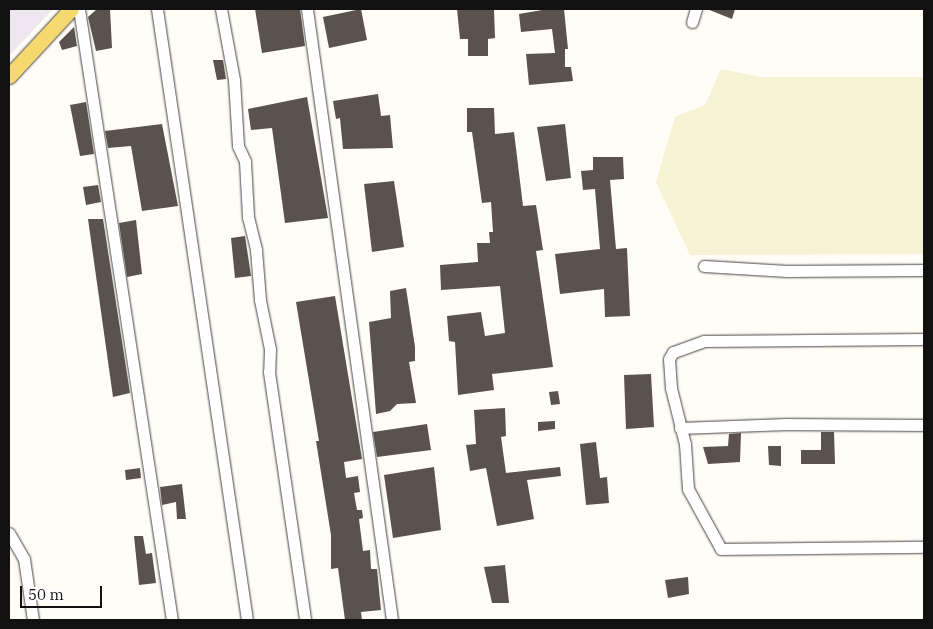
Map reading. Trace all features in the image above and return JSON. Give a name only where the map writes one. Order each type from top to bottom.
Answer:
[{"type":"main road","points":[[9,76],[70,9]]},
{"type":"street","points":[[80,9],[172,620]]},
{"type":"street","points":[[157,9],[247,620]]},
{"type":"street","points":[[221,9],[234,80],[238,146],[245,161],[248,217],[256,250],[260,300],[270,349],[269,372],[305,620]]},
{"type":"street","points":[[307,9],[392,620]]},
{"type":"street","points":[[692,22],[696,9]]},
{"type":"street","points":[[704,266],[787,271],[924,270]]},
{"type":"street","points":[[924,339],[704,341],[673,352],[669,359],[670,388],[685,444],[688,489],[721,549],[924,547]]},
{"type":"street","points":[[680,428],[787,424],[924,425]]},
{"type":"street","points":[[9,533],[24,559],[33,620]]},
{"type":"shaded area","points":[[9,9],[53,9],[9,56]]},
{"type":"shaded area","points":[[721,69],[761,77],[924,77],[924,254],[690,255],[656,182],[675,117],[705,105]]},
{"type":"building","points":[[97,9],[110,9],[112,48],[96,51],[88,17]]},
{"type":"building","points":[[255,9],[300,9],[305,46],[262,53]]},
{"type":"building","points":[[361,9],[367,40],[329,48],[323,17]]},
{"type":"building","points":[[457,9],[494,9],[495,38],[488,39],[488,56],[468,56],[468,39],[460,39]]},
{"type":"building","points":[[548,9],[564,9],[568,49],[565,49],[565,67],[571,67],[573,81],[529,85],[526,54],[555,53],[552,29],[521,32],[519,14]]},
{"type":"building","points":[[707,9],[735,9],[732,19]]},
{"type":"building","points":[[74,27],[77,46],[62,50],[59,42]]},
{"type":"building","points":[[213,60],[223,60],[226,79],[217,80]]},
{"type":"building","points":[[378,94],[381,116],[390,115],[393,148],[343,149],[340,118],[336,119],[333,101]]},
{"type":"building","points":[[307,97],[328,218],[285,223],[272,128],[251,130],[248,109]]},
{"type":"building","points":[[86,102],[94,154],[80,156],[70,105]]},
{"type":"building","points":[[467,108],[494,108],[495,134],[514,132],[523,206],[536,205],[543,250],[536,251],[553,367],[492,374],[494,390],[458,395],[455,342],[449,341],[447,316],[481,312],[485,336],[505,333],[500,286],[441,290],[440,265],[478,262],[477,243],[490,243],[489,232],[493,232],[491,202],[482,203],[472,132],[467,132]]},
{"type":"building","points":[[162,124],[178,206],[142,211],[131,146],[108,148],[105,131]]},
{"type":"building","points":[[565,124],[571,178],[546,181],[537,127]]},
{"type":"building","points":[[593,157],[623,157],[624,179],[610,180],[616,249],[627,248],[630,316],[605,317],[604,289],[560,294],[555,254],[600,249],[595,189],[583,190],[581,171],[593,170]]},
{"type":"building","points":[[394,181],[404,247],[372,252],[364,184]]},
{"type":"building","points":[[98,185],[101,202],[86,205],[83,187]]},
{"type":"building","points":[[88,219],[103,219],[130,393],[113,397]]},
{"type":"building","points":[[136,220],[142,274],[127,277],[119,223]]},
{"type":"building","points":[[245,236],[251,276],[235,278],[231,238]]},
{"type":"building","points":[[406,288],[415,347],[415,361],[409,362],[416,403],[397,404],[390,411],[376,414],[369,322],[391,318],[390,291]]},
{"type":"building","points":[[335,296],[362,459],[344,462],[346,478],[358,476],[360,492],[354,493],[357,510],[362,510],[363,518],[359,519],[363,551],[370,550],[371,569],[377,569],[381,610],[361,612],[362,620],[345,620],[338,568],[331,569],[331,535],[316,441],[319,441],[296,302]]},
{"type":"building","points":[[651,374],[654,427],[626,429],[624,375]]},
{"type":"building","points":[[558,391],[560,404],[551,405],[549,392]]},
{"type":"building","points":[[505,408],[506,436],[501,437],[506,473],[560,467],[561,476],[527,480],[534,519],[497,526],[486,468],[470,471],[466,445],[476,444],[474,410]]},
{"type":"building","points":[[555,421],[555,429],[538,431],[538,422]]},
{"type":"building","points":[[427,424],[431,450],[377,457],[373,432]]},
{"type":"building","points":[[821,432],[834,432],[835,464],[801,464],[801,450],[821,450]]},
{"type":"building","points":[[741,433],[740,462],[708,464],[703,447],[728,446],[729,434]]},
{"type":"building","points":[[596,442],[600,478],[607,477],[609,503],[586,505],[580,444]]},
{"type":"building","points":[[768,446],[781,446],[781,466],[769,465]]},
{"type":"building","points":[[434,467],[441,530],[393,538],[384,475]]},
{"type":"building","points":[[140,468],[141,478],[126,480],[125,470]]},
{"type":"building","points":[[182,484],[186,519],[177,519],[176,502],[162,505],[160,487]]},
{"type":"building","points":[[134,536],[143,536],[146,554],[152,553],[156,583],[139,585]]},
{"type":"building","points":[[505,565],[509,603],[492,603],[484,567]]},
{"type":"building","points":[[688,577],[689,594],[668,598],[665,580]]}]
